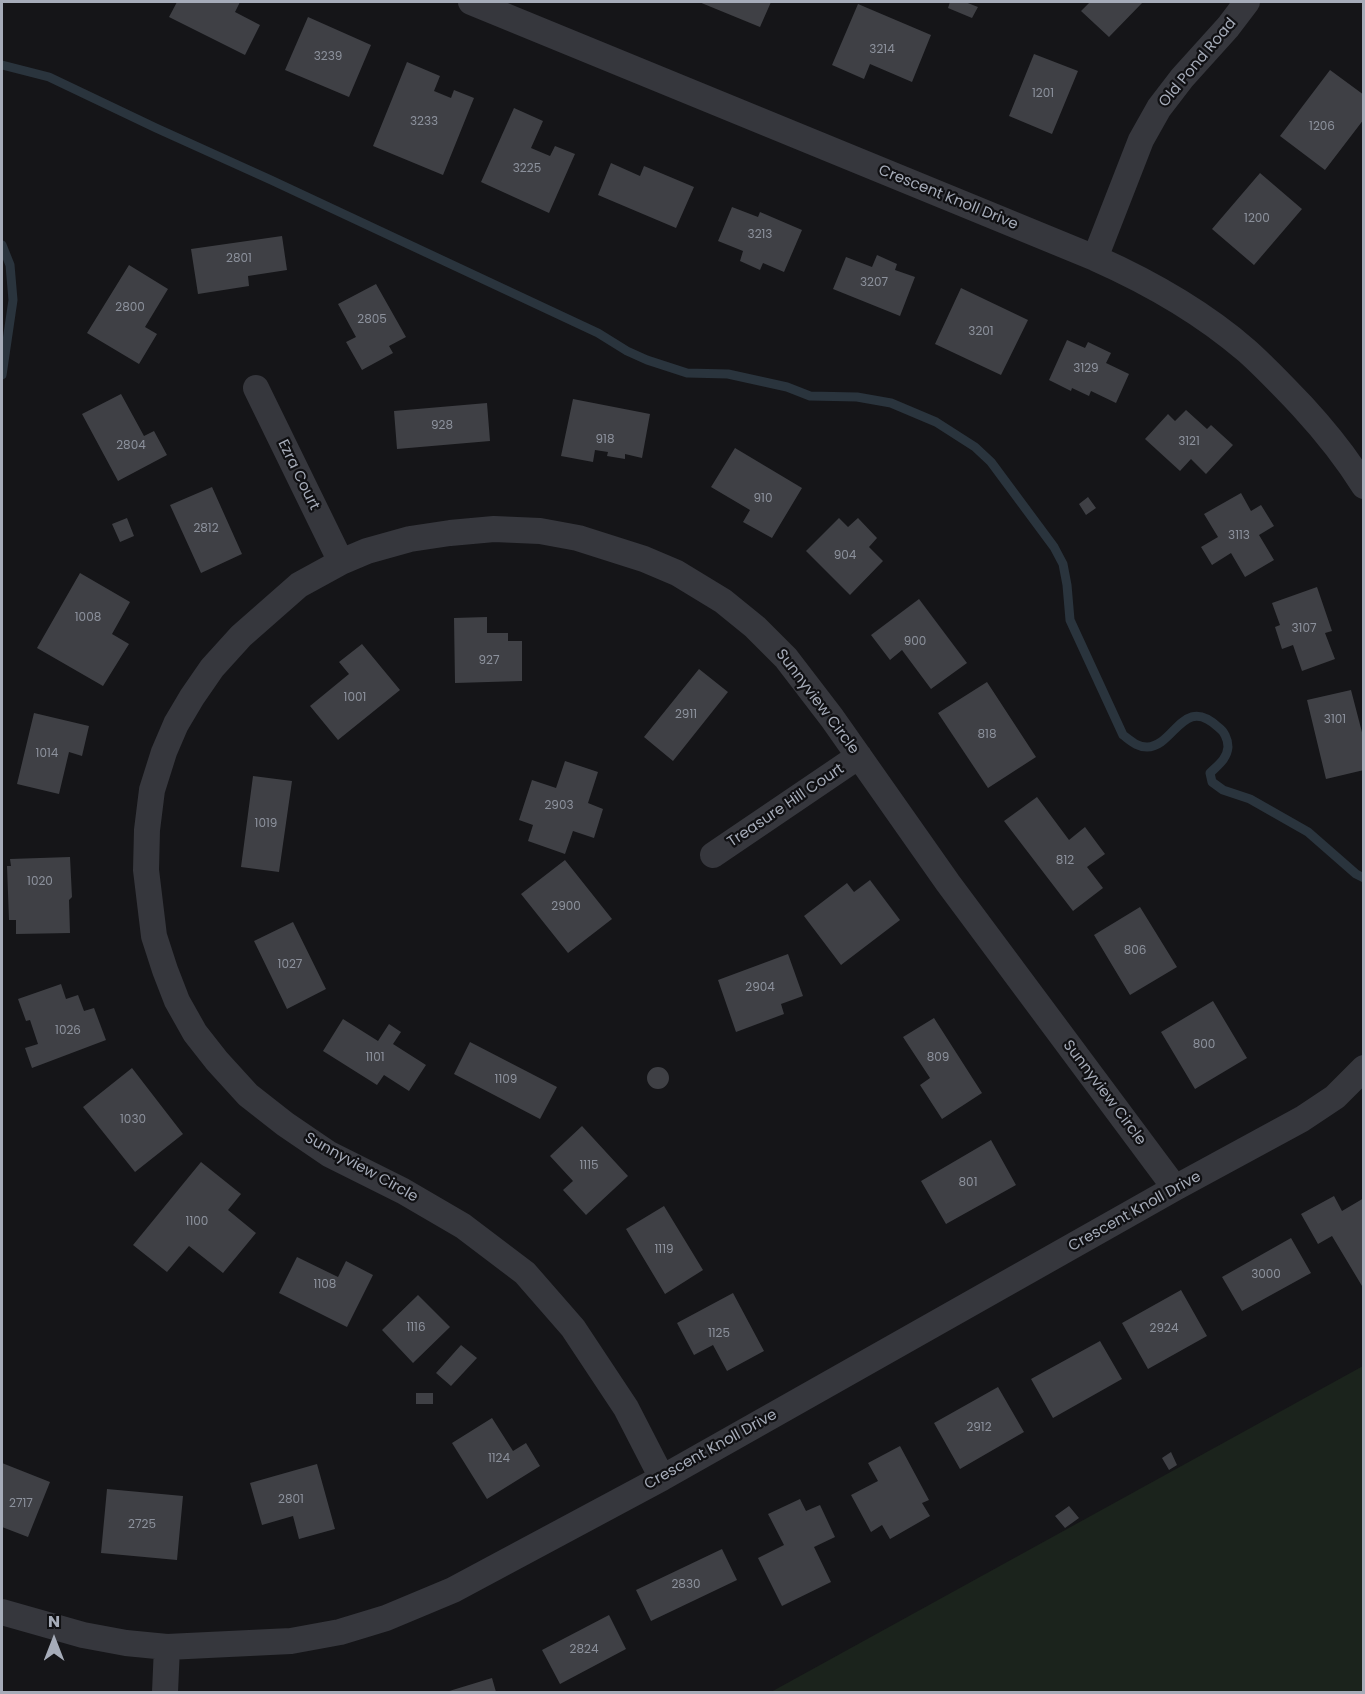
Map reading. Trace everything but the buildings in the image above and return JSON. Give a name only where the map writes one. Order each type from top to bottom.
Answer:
[{"type":"street","name":"Crescent Knoll Drive","points":[[471,2],[1132,274],[1171,297],[1246,350],[1326,432],[1364,486]]},
{"type":"street","name":"Old Pond Road","points":[[1095,258],[1141,140],[1159,108],[1247,2]]},
{"type":"street","name":"Ezra Court","points":[[256,388],[341,562]]},
{"type":"street","name":"Sunnyview Circle","points":[[662,1478],[627,1408],[573,1328],[525,1273],[463,1226],[403,1191],[329,1154],[285,1124],[249,1095],[217,1061],[195,1033],[177,1001],[154,936],[146,870],[147,830],[152,790],[176,724],[212,668],[241,636],[299,585],[367,551],[410,539],[494,529],[540,531],[578,538],[644,559],[677,573],[723,601],[755,627],[786,658],[832,718],[948,883],[1175,1188]]},
{"type":"street","name":"Treasure Hill Court","points":[[713,855],[858,756]]},
{"type":"street","name":"Crescent Knoll Drive","points":[[2,1612],[83,1635],[126,1643],[167,1647],[291,1641],[340,1632],[386,1618],[453,1590],[662,1478],[1310,1114],[1335,1097],[1364,1068]]},
{"type":"street","points":[[165,1692],[167,1647]]},
{"type":"shaded area","points":[[1363,1366],[1363,1692],[771,1692]]},
{"type":"waterway","points":[[2,65],[49,77],[598,333],[647,360],[687,373],[728,374],[787,387],[810,396],[857,397],[891,403],[936,422],[975,447],[991,462],[1054,547],[1063,564],[1070,620],[1123,735],[1137,745],[1147,747],[1156,745],[1165,739],[1187,719],[1196,716],[1206,718],[1222,731],[1228,744],[1224,758],[1210,773],[1212,782],[1223,790],[1250,799],[1308,832],[1356,874],[1364,878]]},
{"type":"waterway","points":[[2,245],[10,265],[13,300],[2,375]]}]
